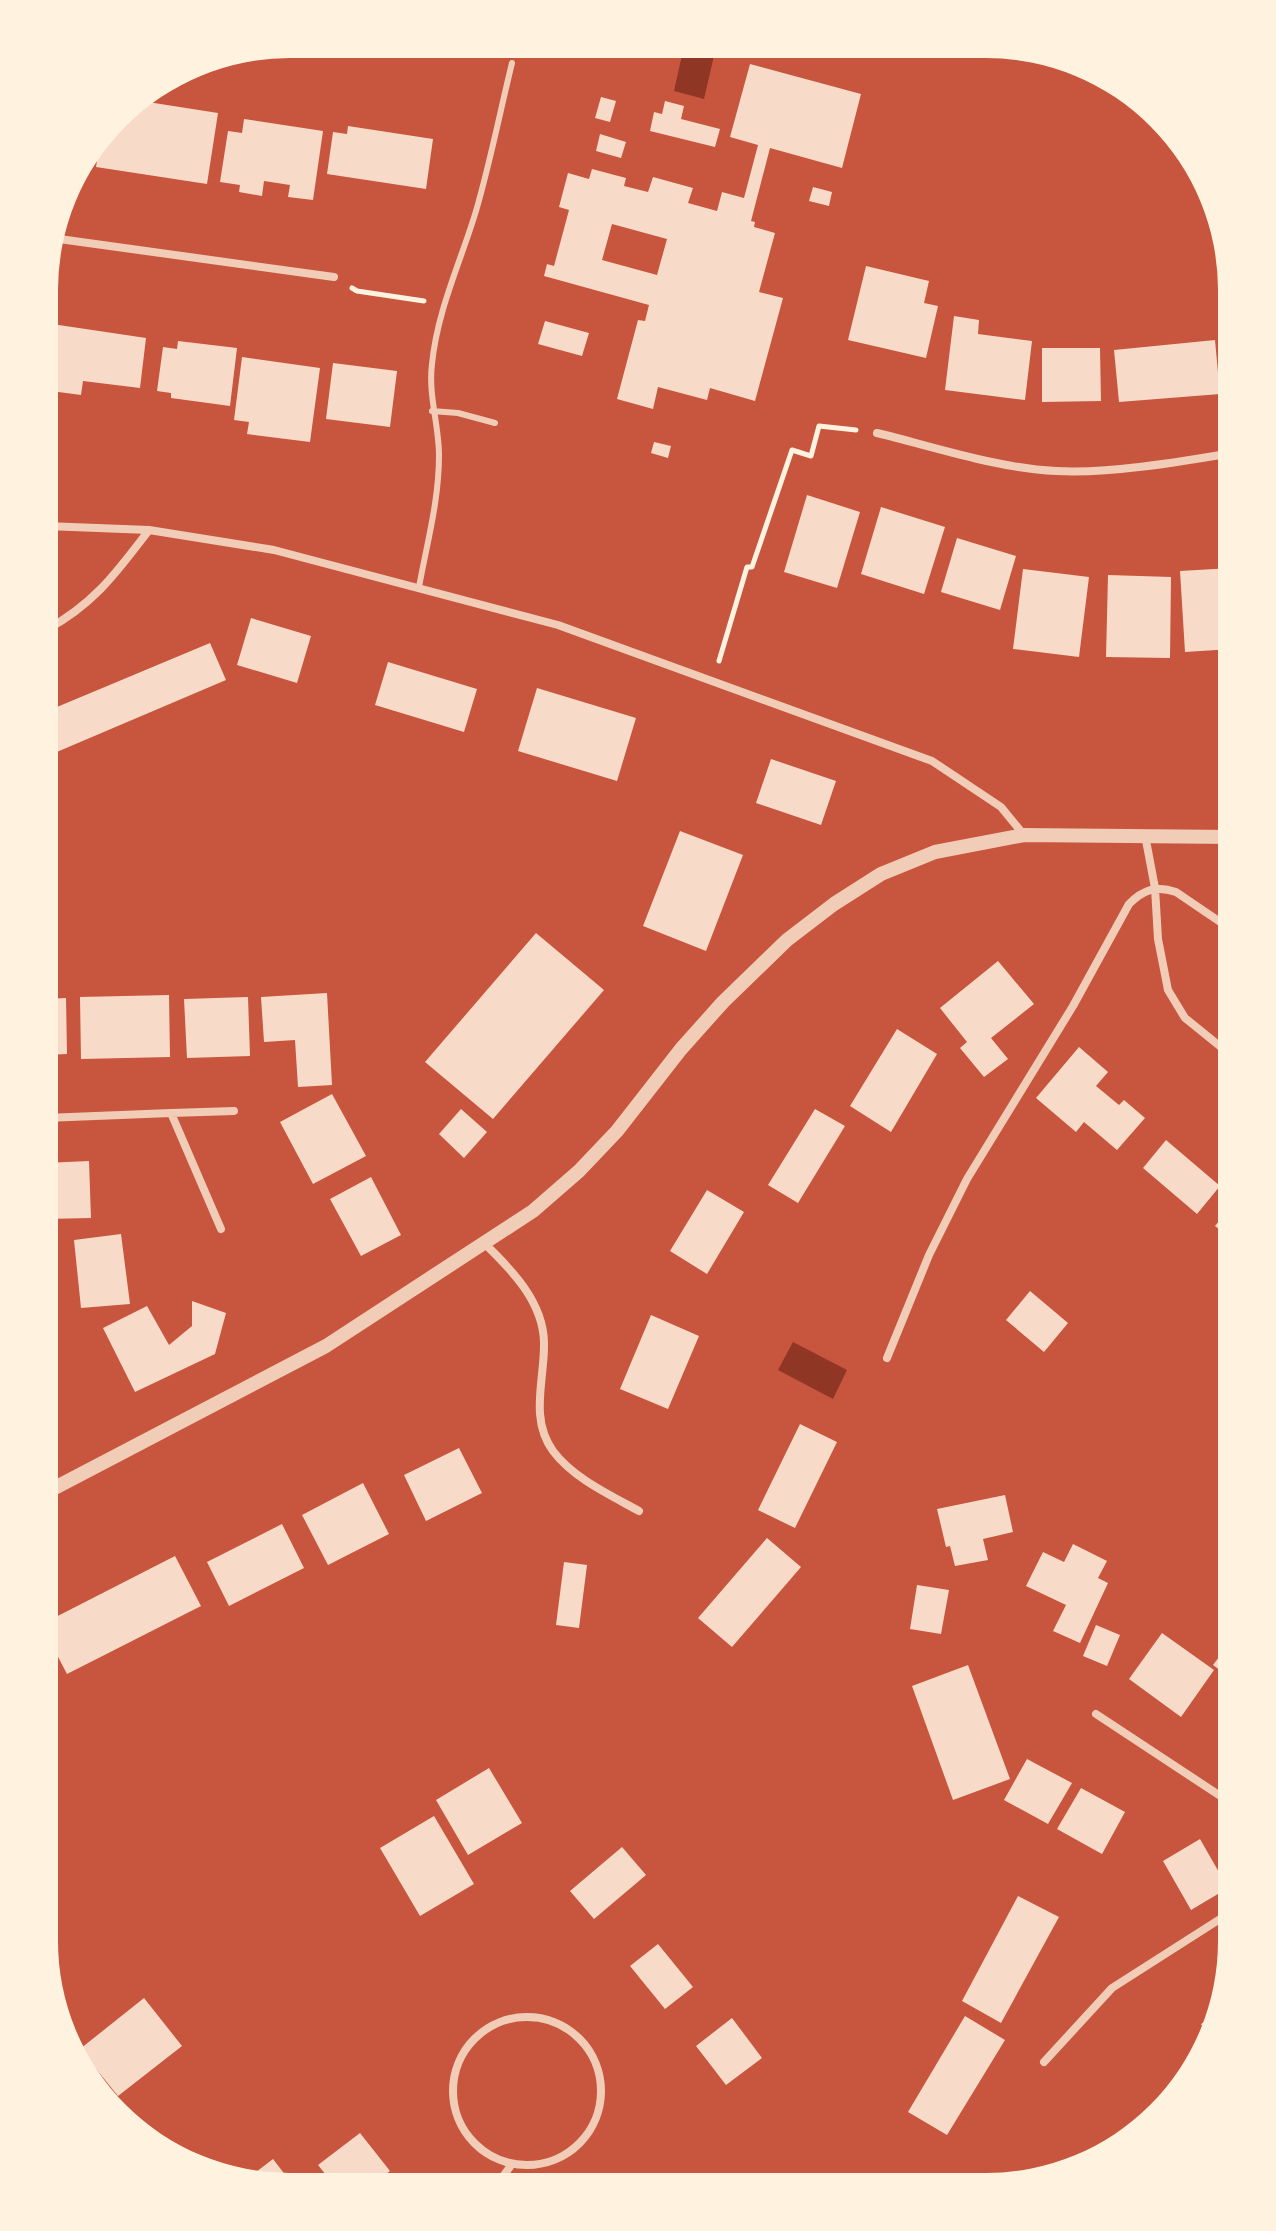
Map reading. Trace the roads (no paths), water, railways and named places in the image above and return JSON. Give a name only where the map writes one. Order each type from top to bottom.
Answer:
[{"type":"street","points":[[63,240],[334,277]]},
{"type":"street","points":[[877,433],[966,455],[1052,471],[1082,472],[1218,455]]},
{"type":"street","points":[[58,526],[149,530],[274,550],[558,625],[932,761],[1001,807],[1024,835]]},
{"type":"street","points":[[58,624],[74,615],[111,580],[149,530]]},
{"type":"street","points":[[58,1486],[326,1346],[533,1211],[579,1171],[617,1131],[639,1100],[723,1002],[787,940],[834,904],[881,874],[935,852],[1024,835],[1218,837]]},
{"type":"street","points":[[1145,835],[1155,888],[1158,939],[1171,997],[1185,1018],[1218,1045]]},
{"type":"street","points":[[887,1358],[929,1255],[967,1179],[1073,1006],[1129,904],[1140,893],[1155,888],[1176,892],[1218,920]]},
{"type":"street","points":[[58,1117],[234,1111]]},
{"type":"street","points":[[171,1113],[221,1229]]},
{"type":"street","points":[[485,1244],[526,1288],[539,1317],[544,1341],[539,1409],[543,1430],[553,1451],[575,1472],[639,1511]]},
{"type":"street","points":[[1096,1714],[1218,1794]]},
{"type":"street","points":[[1044,2062],[1112,1988],[1218,1920]]},
{"type":"street","points":[[530,2016],[554,2021],[576,2034],[584,2043],[600,2075],[602,2100],[595,2124],[580,2144],[560,2158],[537,2165],[512,2164],[483,2152],[462,2129],[452,2100],[455,2069],[466,2047],[484,2030],[506,2019],[530,2016]]},
{"type":"street","points":[[505,2173],[512,2164]]},
{"type":"lane","points":[[419,587],[438,488],[439,451],[432,411],[432,364],[445,305],[476,210],[512,63]]},
{"type":"lane","points":[[432,411],[458,413],[495,423]]}]
